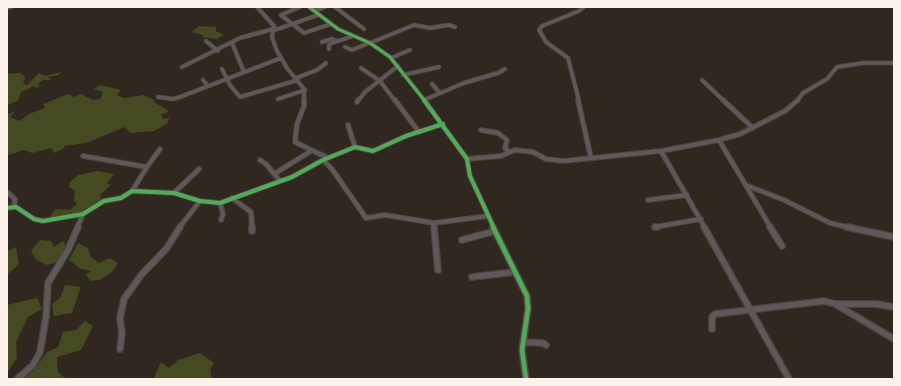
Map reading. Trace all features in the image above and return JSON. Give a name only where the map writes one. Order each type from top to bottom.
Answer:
[{"type":"street","points":[[7,8],[12,7]]},
{"type":"street","points":[[257,7],[273,24],[273,41],[281,58],[304,90],[304,106],[297,124],[296,142],[326,159],[366,218],[385,215],[434,223],[488,216]]},
{"type":"street","points":[[300,7],[281,15],[305,34],[331,24]]},
{"type":"street","points":[[309,7],[331,24],[370,43],[391,58],[443,124],[467,159],[470,176],[527,296],[528,309],[522,350],[526,379]]},
{"type":"street","points":[[314,11],[325,7]]},
{"type":"street","points":[[335,7],[364,30]]},
{"type":"street","points":[[584,7],[579,11],[542,26],[539,30],[546,42],[568,58],[570,62],[591,158]]},
{"type":"street","points":[[182,67],[218,51],[244,37],[293,25],[318,15]]},
{"type":"street","points":[[345,47],[356,49],[414,25],[430,28],[448,25],[455,27]]},
{"type":"street","points":[[329,49],[330,44],[353,36]]},
{"type":"street","points":[[322,42],[332,39],[337,41]]},
{"type":"street","points":[[206,41],[218,51]]},
{"type":"street","points":[[232,43],[244,72]]},
{"type":"street","points":[[391,58],[410,50]]},
{"type":"street","points":[[158,97],[175,98],[281,58]]},
{"type":"street","points":[[222,69],[226,79],[240,97],[297,79],[319,70],[326,63]]},
{"type":"street","points":[[481,130],[498,133],[506,140],[505,148],[511,151],[528,151],[546,159],[563,161],[661,151],[719,140],[753,128],[792,106],[803,93],[827,79],[837,67],[863,63],[894,63]]},
{"type":"street","points":[[357,102],[366,92],[398,66]]},
{"type":"street","points":[[403,75],[439,67]]},
{"type":"street","points":[[361,68],[380,81],[419,132]]},
{"type":"street","points":[[424,100],[506,69]]},
{"type":"street","points":[[203,80],[208,86]]},
{"type":"street","points":[[702,80],[753,128]]},
{"type":"street","points":[[432,84],[440,93]]},
{"type":"street","points":[[278,99],[304,90]]},
{"type":"street","points":[[132,191],[174,193],[188,196],[200,202],[220,203],[299,174],[326,159],[355,147],[373,151],[443,124]]},
{"type":"street","points":[[348,125],[355,147]]},
{"type":"street","points":[[719,140],[748,186],[782,246]]},
{"type":"street","points":[[7,208],[14,207],[39,221],[83,214],[106,200],[121,198],[132,191],[160,148]]},
{"type":"street","points":[[274,174],[311,151]]},
{"type":"street","points":[[467,159],[502,156],[511,151]]},
{"type":"street","points":[[661,151],[752,308],[789,379]]},
{"type":"street","points":[[83,156],[147,167]]},
{"type":"street","points":[[260,160],[280,181]]},
{"type":"street","points":[[174,193],[199,169]]},
{"type":"street","points":[[748,186],[784,200],[830,223],[894,237]]},
{"type":"street","points":[[7,192],[15,199],[14,207]]},
{"type":"street","points":[[648,200],[687,195]]},
{"type":"street","points":[[232,198],[251,212],[253,220],[252,231]]},
{"type":"street","points":[[120,349],[122,333],[120,318],[124,299],[142,274],[167,248],[184,220],[200,202]]},
{"type":"street","points":[[220,203],[223,214],[221,220]]},
{"type":"street","points":[[17,379],[34,364],[40,352],[46,317],[48,283],[68,250],[83,214]]},
{"type":"street","points":[[655,227],[701,219]]},
{"type":"street","points":[[434,223],[438,270]]},
{"type":"street","points":[[462,240],[495,231]]},
{"type":"street","points":[[472,278],[515,272]]},
{"type":"street","points":[[712,329],[711,318],[714,314],[752,308],[824,301],[835,304],[876,304],[894,307]]},
{"type":"street","points":[[835,304],[894,339]]},
{"type":"street","points":[[523,342],[543,343],[546,345]]},
{"type":"green space","points":[[199,26],[216,27],[216,31],[224,35],[217,39],[202,37],[203,35],[192,32]]},
{"type":"green space","points":[[61,72],[59,75],[48,77],[51,80],[43,80],[38,84],[40,87],[35,88],[34,86],[21,92],[18,101],[7,105],[7,74],[20,73],[26,78],[23,82],[26,86],[39,73],[45,76]]},
{"type":"green space","points":[[100,85],[121,90],[117,95],[124,98],[143,95],[153,99],[154,102],[169,111],[161,114],[163,119],[169,118],[168,123],[154,131],[130,133],[125,127],[86,143],[65,146],[63,149],[54,153],[52,148],[32,153],[24,150],[9,155],[7,151],[7,115],[14,111],[10,117],[19,121],[29,114],[45,108],[43,104],[68,94],[74,97],[81,94],[93,100],[100,99],[103,92],[94,89]]},
{"type":"green space","points":[[98,171],[114,174],[107,183],[111,185],[100,195],[101,201],[83,212],[49,219],[55,209],[70,210],[77,204],[74,200],[75,191],[69,187],[70,182],[78,175]]},
{"type":"green space","points":[[40,240],[51,241],[54,247],[63,241],[67,248],[57,262],[47,265],[36,260],[31,251]]},
{"type":"green space","points":[[78,243],[88,248],[91,257],[99,263],[109,258],[118,263],[113,271],[100,280],[90,281],[86,274],[91,271],[81,269],[69,260]]},
{"type":"green space","points":[[16,247],[19,264],[7,275],[7,251]]},
{"type":"green space","points":[[65,285],[81,287],[72,313],[54,316],[52,304],[60,298]]},
{"type":"green space","points":[[37,298],[42,309],[28,317],[16,342],[17,358],[7,373],[7,305]]},
{"type":"green space","points":[[85,321],[93,326],[81,350],[57,357],[58,372],[66,379],[23,379],[34,370],[47,352],[58,347],[63,332],[76,330]]},
{"type":"green space","points":[[200,353],[214,363],[210,370],[212,379],[154,378],[161,362],[169,368],[178,360]]},
{"type":"cycle path","points":[[309,7],[338,29],[370,43],[390,57],[443,124],[467,159],[470,176],[480,200],[527,296],[528,309],[522,350],[526,379]]},
{"type":"cycle path","points":[[7,208],[16,207],[34,219],[43,221],[83,214],[104,201],[121,198],[132,191],[174,193],[188,196],[200,201],[220,203],[292,177],[323,160],[355,147],[373,151],[406,136],[443,124]]}]
